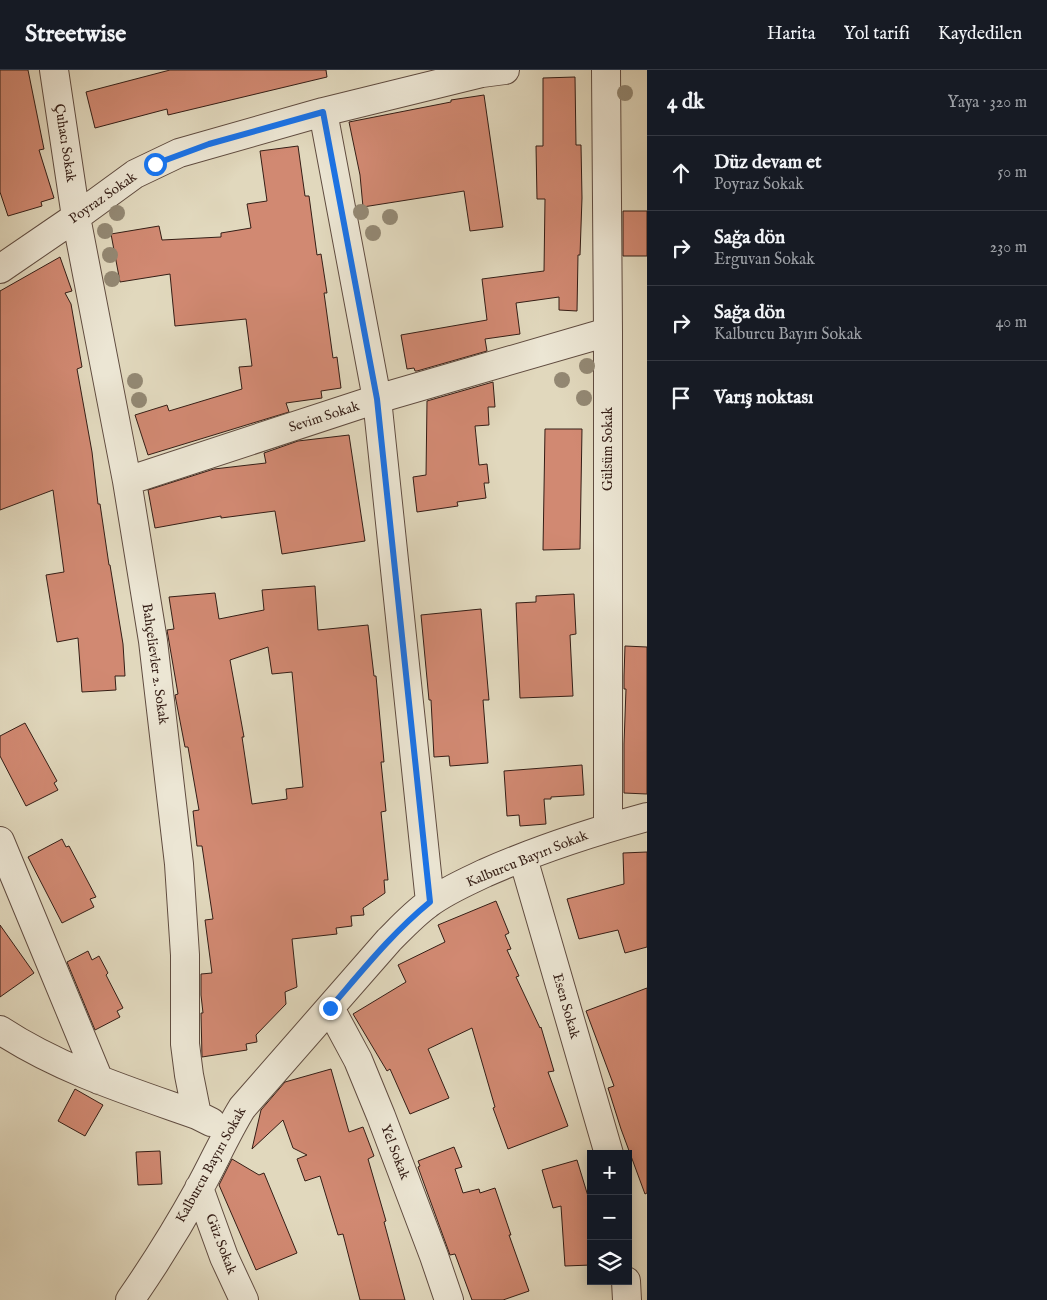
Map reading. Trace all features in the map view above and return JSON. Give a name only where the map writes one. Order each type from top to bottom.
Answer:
[{"type":"street","name":"Çuhacı Sokak","points":[[54,70],[76,217]]},
{"type":"street","name":"Gülsüm Sokak","points":[[606,70],[608,828]]},
{"type":"street","name":"Poyraz Sokak","points":[[0,268],[76,217],[135,174],[155,164],[209,144],[323,112],[489,71]]},
{"type":"street","points":[[323,112],[377,399],[430,902]]},
{"type":"street","name":"Bahçelievler 2. Sokak","points":[[76,217],[127,481],[153,641],[179,864],[184,955],[185,1044],[197,1115]]},
{"type":"street","name":"Sevim Sokak","points":[[127,481],[377,399],[608,332]]},
{"type":"street","name":"Kalburcu Bayırı Sokak","points":[[130,1300],[159,1258],[242,1108],[389,940],[413,916],[430,902],[474,878],[523,858],[608,828],[647,817]]},
{"type":"street","points":[[0,841],[99,1080]]},
{"type":"street","name":"Esen Sokak","points":[[523,858],[607,1150]]},
{"type":"street","name":"Yel Sokak","points":[[330,1008],[358,1060],[381,1116],[449,1300]]},
{"type":"street","points":[[0,1030],[28,1048],[62,1065],[197,1115],[228,1131]]},
{"type":"street","name":"Güz Sokak","points":[[199,1188],[224,1257],[244,1300]]},
{"type":"street","points":[[626,1285],[627,1300]]},
{"type":"building","points":[[0,70],[28,70],[44,149],[39,150],[54,198],[41,202],[42,206],[8,216],[0,192]]},
{"type":"building","points":[[170,70],[326,70],[327,77],[168,115],[167,109],[95,128],[86,92]]},
{"type":"building","points":[[575,77],[576,145],[581,145],[582,198],[577,311],[559,310],[559,297],[516,303],[520,334],[485,339],[487,351],[417,371],[414,368],[407,369],[401,335],[487,320],[482,279],[544,271],[545,199],[537,199],[536,146],[543,146],[543,78]]},
{"type":"building","points":[[484,95],[503,227],[470,231],[464,191],[363,207],[360,175],[349,122],[451,102],[451,100]]},
{"type":"building","points":[[298,146],[305,196],[309,196],[317,255],[321,254],[333,358],[337,357],[341,388],[321,391],[322,398],[286,403],[289,412],[148,455],[135,415],[167,405],[169,411],[242,389],[239,367],[252,366],[246,319],[175,326],[170,274],[120,282],[111,234],[159,226],[162,240],[221,237],[221,233],[251,228],[247,204],[267,201],[260,151]]},
{"type":"building","points":[[623,211],[647,211],[647,256],[623,256]]},
{"type":"building","points":[[60,257],[72,291],[65,293],[71,304],[82,367],[77,369],[92,452],[98,504],[100,504],[123,644],[125,676],[115,676],[116,690],[82,692],[78,638],[57,642],[46,575],[64,572],[53,490],[0,510],[0,291]]},
{"type":"building","points":[[493,382],[495,407],[488,407],[489,425],[475,426],[479,465],[487,464],[489,483],[484,483],[486,498],[457,502],[458,506],[417,512],[413,477],[426,475],[427,401]]},
{"type":"building","points":[[545,429],[582,429],[580,549],[543,550]]},
{"type":"building","points":[[349,435],[365,541],[282,554],[275,511],[221,518],[221,516],[155,528],[148,490],[214,469],[266,463],[264,453],[298,441]]},
{"type":"building","points":[[315,586],[318,630],[368,625],[374,676],[376,676],[384,762],[381,762],[386,811],[381,812],[388,880],[384,880],[385,893],[363,908],[364,915],[351,916],[352,926],[336,928],[337,934],[292,939],[297,987],[285,992],[286,1004],[256,1035],[257,1042],[246,1044],[247,1050],[202,1057],[201,1013],[203,1013],[201,974],[212,973],[205,920],[213,919],[202,846],[197,846],[193,811],[199,810],[188,747],[185,747],[175,695],[178,694],[167,630],[174,629],[169,597],[215,593],[219,619],[264,610],[262,590]],"holes":[[[268,647],[272,674],[292,672],[303,787],[286,789],[287,799],[252,804],[242,737],[244,737],[230,660]]]},
{"type":"building","points":[[574,594],[576,634],[570,635],[573,696],[520,698],[516,603],[536,602],[536,596]]},
{"type":"building","points":[[481,609],[489,700],[483,700],[488,763],[450,766],[449,756],[434,757],[431,700],[429,700],[421,615]]},
{"type":"building","points":[[625,646],[647,647],[647,794],[624,793]]},
{"type":"building","points":[[25,723],[57,781],[54,783],[58,790],[26,806],[0,756],[0,736]]},
{"type":"building","points":[[582,765],[584,795],[544,799],[546,824],[520,826],[519,815],[507,816],[504,771]]},
{"type":"building","points":[[62,839],[66,847],[69,846],[96,897],[90,899],[94,907],[62,923],[28,857]]},
{"type":"building","points":[[647,852],[647,947],[625,953],[618,930],[579,939],[567,899],[624,884],[623,853]]},
{"type":"building","points":[[496,901],[509,933],[505,935],[511,949],[507,950],[519,976],[516,977],[541,1027],[554,1071],[548,1072],[568,1126],[508,1149],[493,1108],[495,1107],[472,1028],[428,1049],[449,1098],[410,1114],[390,1069],[387,1071],[353,1014],[406,982],[398,965],[445,942],[438,925]]},
{"type":"building","points":[[0,925],[34,973],[0,997]]},
{"type":"building","points":[[88,951],[92,960],[99,956],[108,973],[106,975],[123,1008],[117,1011],[120,1017],[95,1030],[67,962]]},
{"type":"building","points":[[647,988],[647,1193],[645,1194],[632,1159],[632,1150],[629,1150],[608,1088],[614,1086],[586,1011]]},
{"type":"building","points":[[331,1069],[349,1132],[363,1127],[374,1156],[368,1159],[386,1221],[384,1222],[405,1300],[360,1300],[343,1234],[338,1235],[320,1176],[305,1181],[297,1159],[307,1155],[293,1148],[283,1120],[252,1149],[261,1110],[285,1082]]},
{"type":"building","points":[[75,1089],[103,1105],[85,1136],[58,1121]]},
{"type":"building","points":[[454,1147],[462,1167],[455,1169],[463,1193],[479,1189],[480,1193],[495,1188],[529,1291],[503,1300],[472,1300],[455,1254],[450,1255],[418,1167],[420,1166],[418,1161]]},
{"type":"building","points":[[160,1151],[162,1184],[138,1185],[136,1152]]},
{"type":"building","points":[[232,1159],[259,1175],[264,1173],[297,1253],[256,1270],[219,1185]]},
{"type":"building","points":[[577,1160],[587,1193],[587,1265],[565,1266],[561,1206],[553,1208],[542,1170]]},
{"type":"route","points":[[155,164],[179,153],[323,112],[377,399],[430,902],[389,940],[330,1008]]}]
